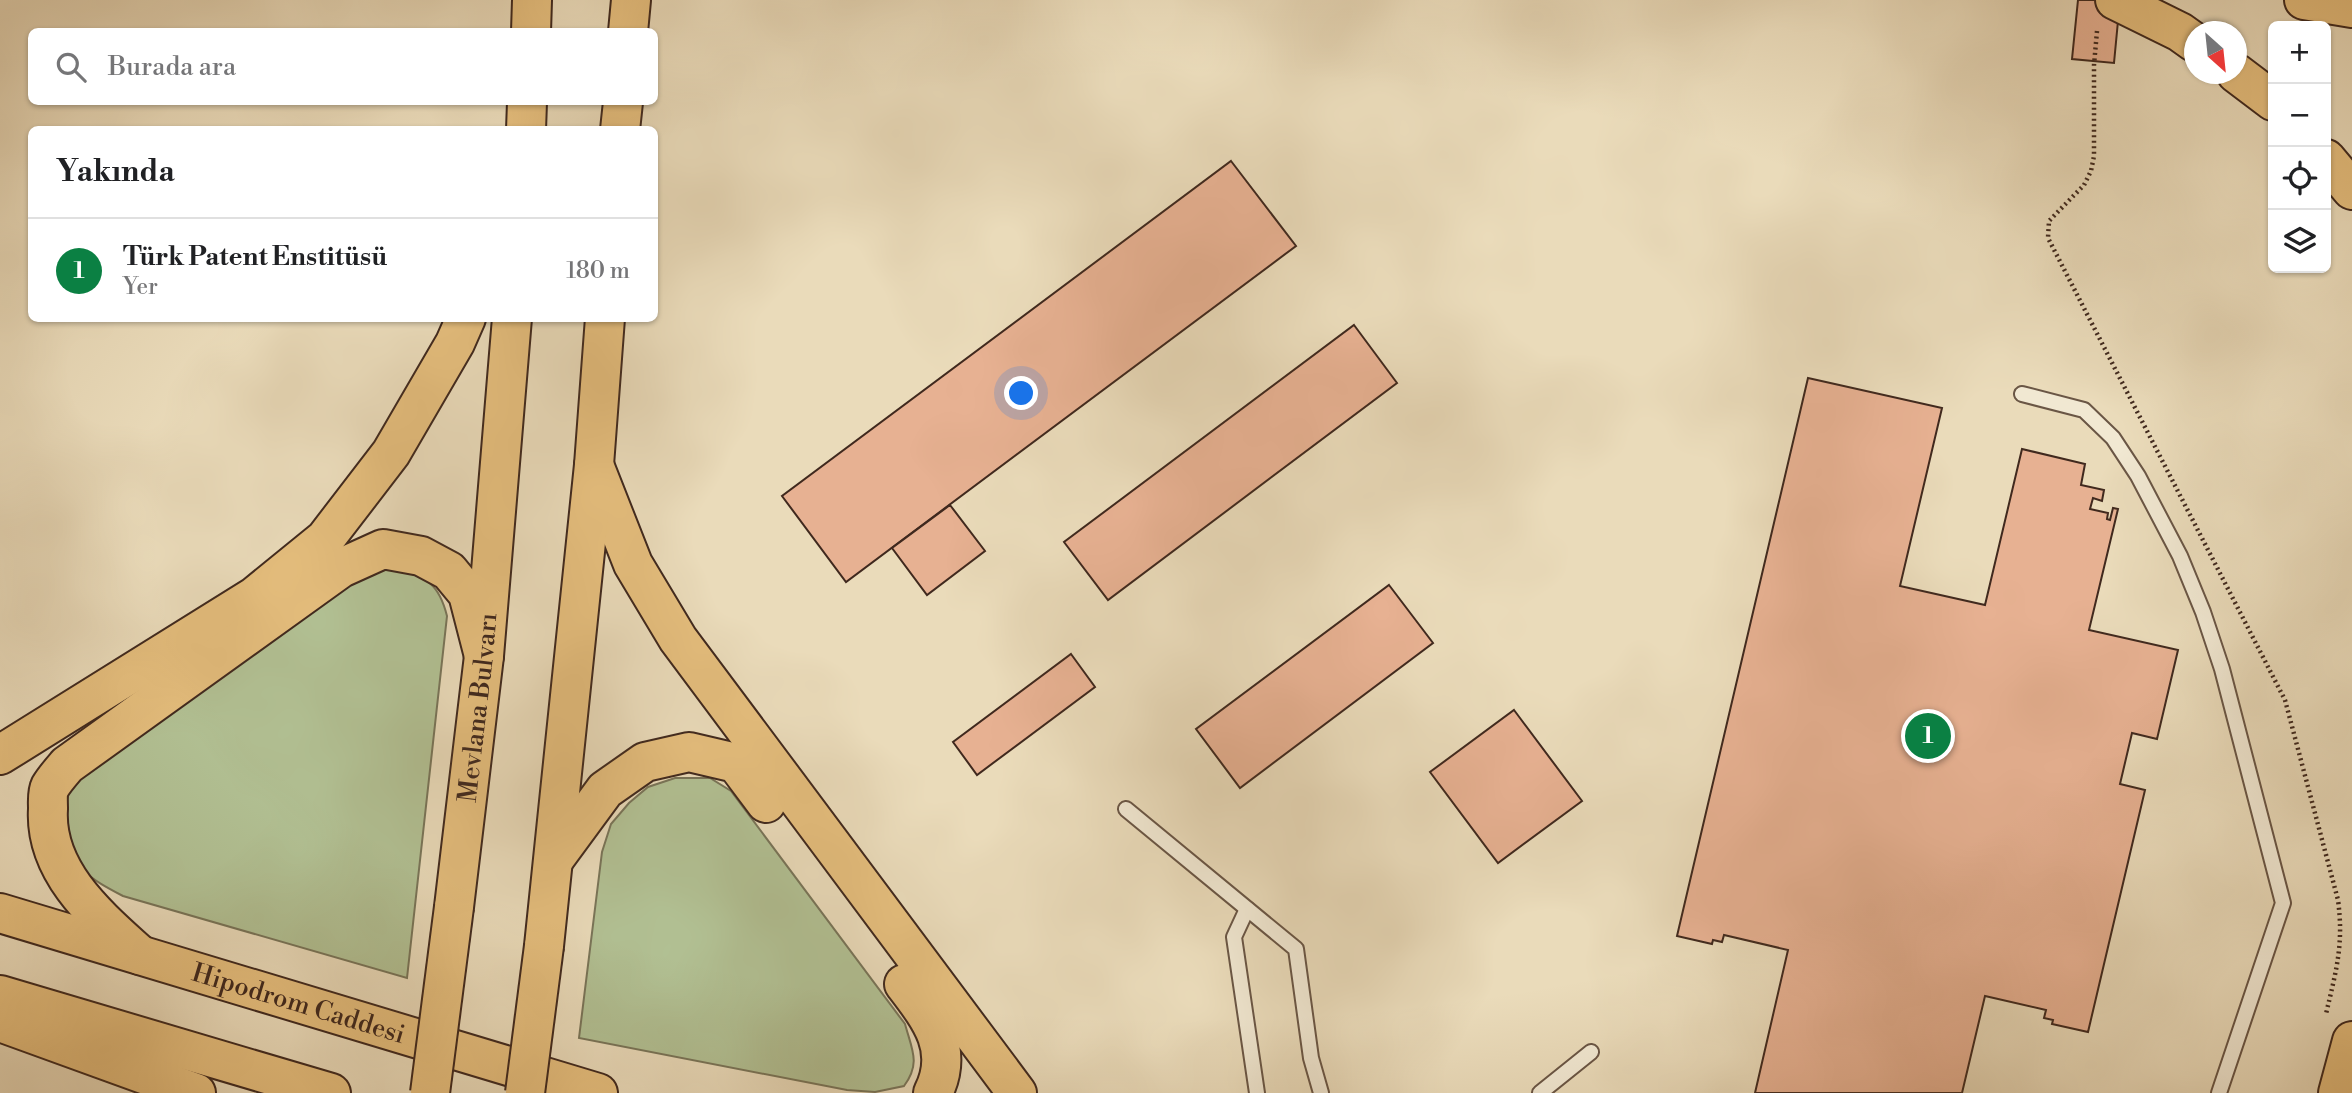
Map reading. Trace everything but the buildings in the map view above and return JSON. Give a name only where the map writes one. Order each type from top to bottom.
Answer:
[{"type":"main road","points":[[531,28],[532,0]]},
{"type":"main road","points":[[628,28],[631,0]]},
{"type":"main road","points":[[2115,0],[2184,35]]},
{"type":"main road","points":[[2304,0],[2352,8]]},
{"type":"main road","points":[[2247,82],[2268,97]]},
{"type":"main road","points":[[526,126],[527,105]]},
{"type":"main road","points":[[620,126],[623,105]]},
{"type":"main road","points":[[2331,165],[2352,190]]},
{"type":"main road","points":[[0,755],[255,596],[326,539],[391,453],[456,343],[464,322]]},
{"type":"main road","name":"Mevlana Bulvarı","points":[[430,1093],[484,656],[512,322]]},
{"type":"main road","points":[[525,1093],[554,859],[594,465],[605,322]]},
{"type":"main road","points":[[594,465],[633,564],[678,639],[1017,1093]]},
{"type":"main road","points":[[141,955],[94,914],[62,870],[53,851],[47,824],[49,790],[66,765],[341,568],[383,549],[421,556],[449,571],[468,594],[484,656]]},
{"type":"main road","points":[[554,859],[605,790],[645,762],[689,752],[736,764],[931,1019],[941,1049],[938,1082],[933,1093]]},
{"type":"main road","name":"Hipodrom Caddesi","points":[[0,913],[598,1093]]},
{"type":"main road","points":[[0,995],[331,1093]]},
{"type":"main road","points":[[0,1021],[197,1093]]},
{"type":"main road","points":[[2338,1093],[2352,1041]]},
{"type":"lane","points":[[2022,394],[2084,410],[2113,438],[2149,496],[2180,556],[2222,669],[2283,903],[2219,1093]]},
{"type":"lane","points":[[1126,809],[1296,949],[1311,1058],[1321,1093]]},
{"type":"lane","points":[[1247,909],[1234,937],[1257,1093]]},
{"type":"lane","points":[[1541,1093],[1591,1052]]},
{"type":"path","points":[[2094,65],[2094,156]]},
{"type":"green space","points":[[396,569],[424,579],[436,589],[447,616],[407,978],[123,896],[84,871],[69,842],[64,816],[70,785],[350,580],[373,571]]},
{"type":"green space","points":[[675,778],[710,778],[731,791],[905,1024],[914,1063],[904,1086],[875,1092],[847,1090],[579,1038],[602,852],[611,824],[629,803],[648,787]]},
{"type":"place","name":"Türk Patent Enstitüsü","points":[[1928,736]]}]
